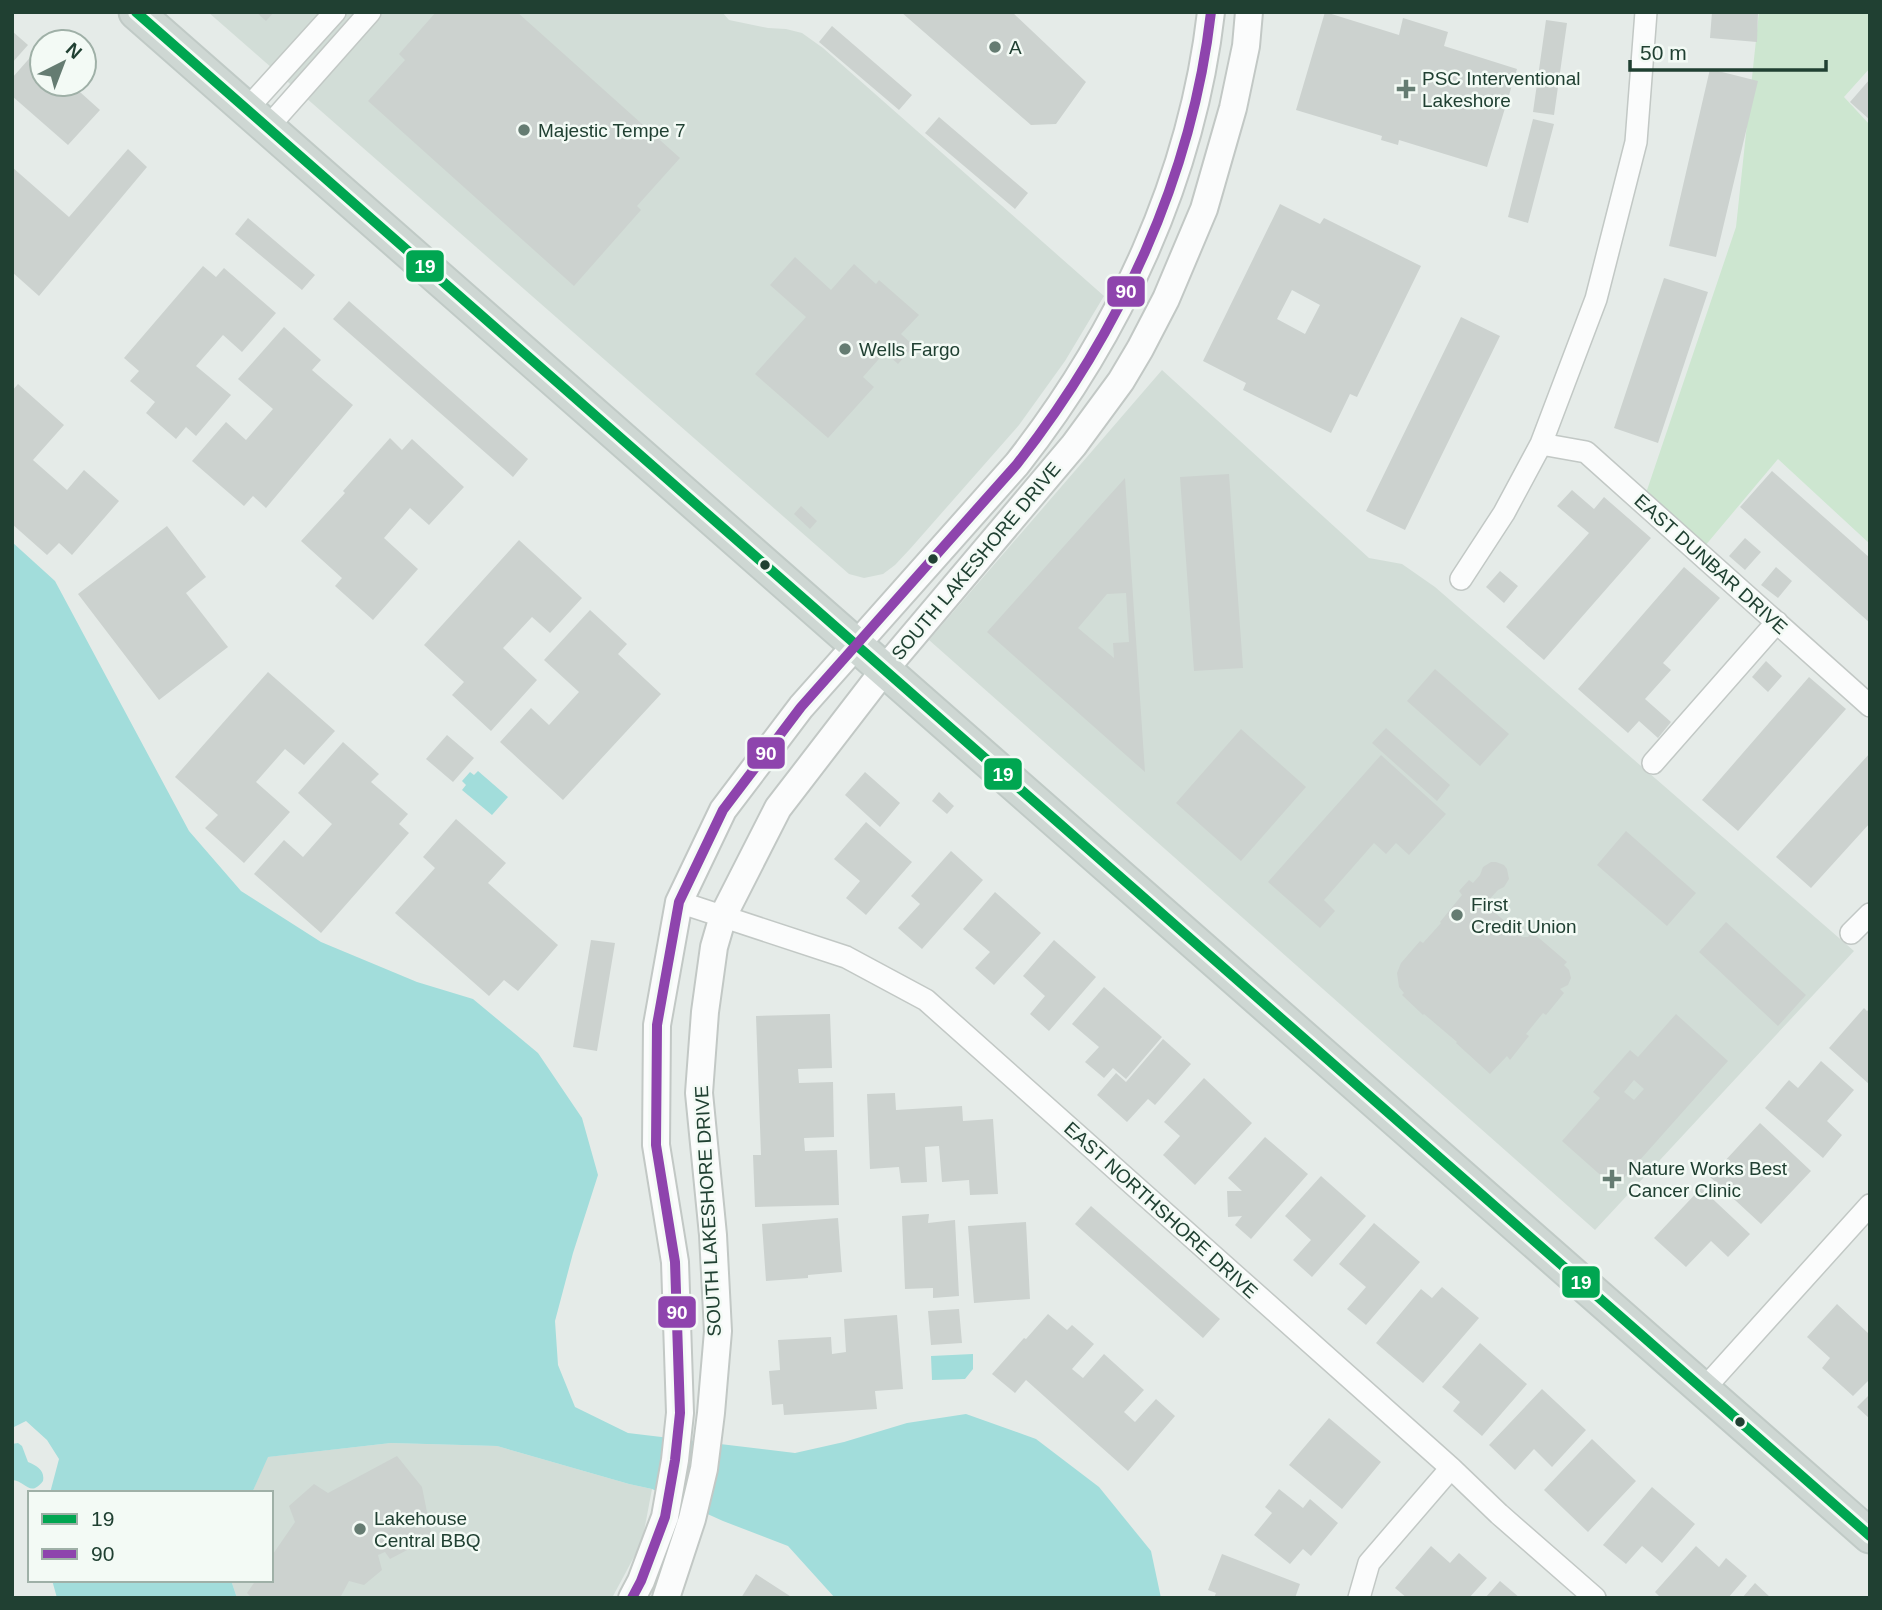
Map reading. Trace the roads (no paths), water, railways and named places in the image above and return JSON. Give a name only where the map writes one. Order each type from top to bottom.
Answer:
[{"type":"main road","points":[[136,12],[1870,1536]]},
{"type":"street","points":[[258,118],[335,12]]},
{"type":"street","points":[[258,118],[370,12]]},
{"type":"street","name":"SOUTH LAKESHORE DRIVE","points":[[632,1598],[665,1517],[680,1413],[675,1262],[656,1145],[657,1026],[680,902],[723,810],[801,707],[1017,464],[1063,401],[1111,323],[1162,212],[1183,150],[1203,67],[1212,12]]},
{"type":"street","name":"SOUTH LAKESHORE DRIVE","points":[[666,1598],[692,1519],[704,1469],[718,1331],[713,1235],[699,1093],[705,1012],[714,947],[723,916],[778,808],[885,669],[1074,445],[1121,381],[1140,349],[1181,265],[1204,209],[1233,108],[1246,46],[1249,12]]},
{"type":"street","points":[[1461,579],[1504,513],[1541,444],[1595,299],[1636,142],[1646,12]]},
{"type":"street","points":[[1183,150],[1219,160]]},
{"type":"street","name":"EAST DUNBAR DRIVE","points":[[1541,444],[1586,452],[1870,706]]},
{"type":"street","points":[[1653,763],[1777,622]]},
{"type":"street","name":"EAST NORTHSHORE DRIVE","points":[[680,902],[846,957],[926,1000],[1595,1598]]},
{"type":"street","points":[[1852,933],[1870,914]]},
{"type":"street","points":[[1703,1390],[1865,1218]]},
{"type":"street","points":[[1359,1598],[1369,1563],[1451,1468]]},
{"type":"water","points":[[12,542],[55,581],[189,831],[241,891],[321,942],[417,982],[473,999],[538,1053],[582,1118],[598,1175],[555,1321],[558,1365],[575,1407],[628,1433],[795,1453],[907,1423],[966,1414],[1036,1439],[1099,1487],[1151,1551],[1161,1598],[835,1598],[788,1546],[652,1489],[497,1446],[391,1443],[268,1457],[253,1491],[51,1491],[59,1459],[47,1440],[26,1421],[12,1428]]},
{"type":"water","points":[[478,771],[508,797],[492,815],[462,790],[466,785],[462,781],[470,772],[474,775]]},
{"type":"water","points":[[973,1354],[973,1369],[965,1379],[932,1380],[931,1356]]},
{"type":"water","points":[[18,1443],[22,1446],[28,1462],[42,1471],[43,1481],[35,1488],[12,1480],[12,1444]]},
{"type":"water","points":[[53,1582],[232,1582],[237,1598],[57,1598]]},
{"type":"place","name":"A","points":[[995,47]]},
{"type":"place","name":"PSC Interventional Lakeshore","points":[[1406,89]]},
{"type":"place","name":"Majestic Tempe 7","points":[[524,130]]},
{"type":"place","name":"Wells Fargo","points":[[845,349]]},
{"type":"place","name":"First Credit Union","points":[[1457,915]]},
{"type":"place","name":"Nature Works Best Cancer Clinic","points":[[1612,1179]]},
{"type":"place","name":"Lakehouse Central BBQ","points":[[360,1529]]}]
